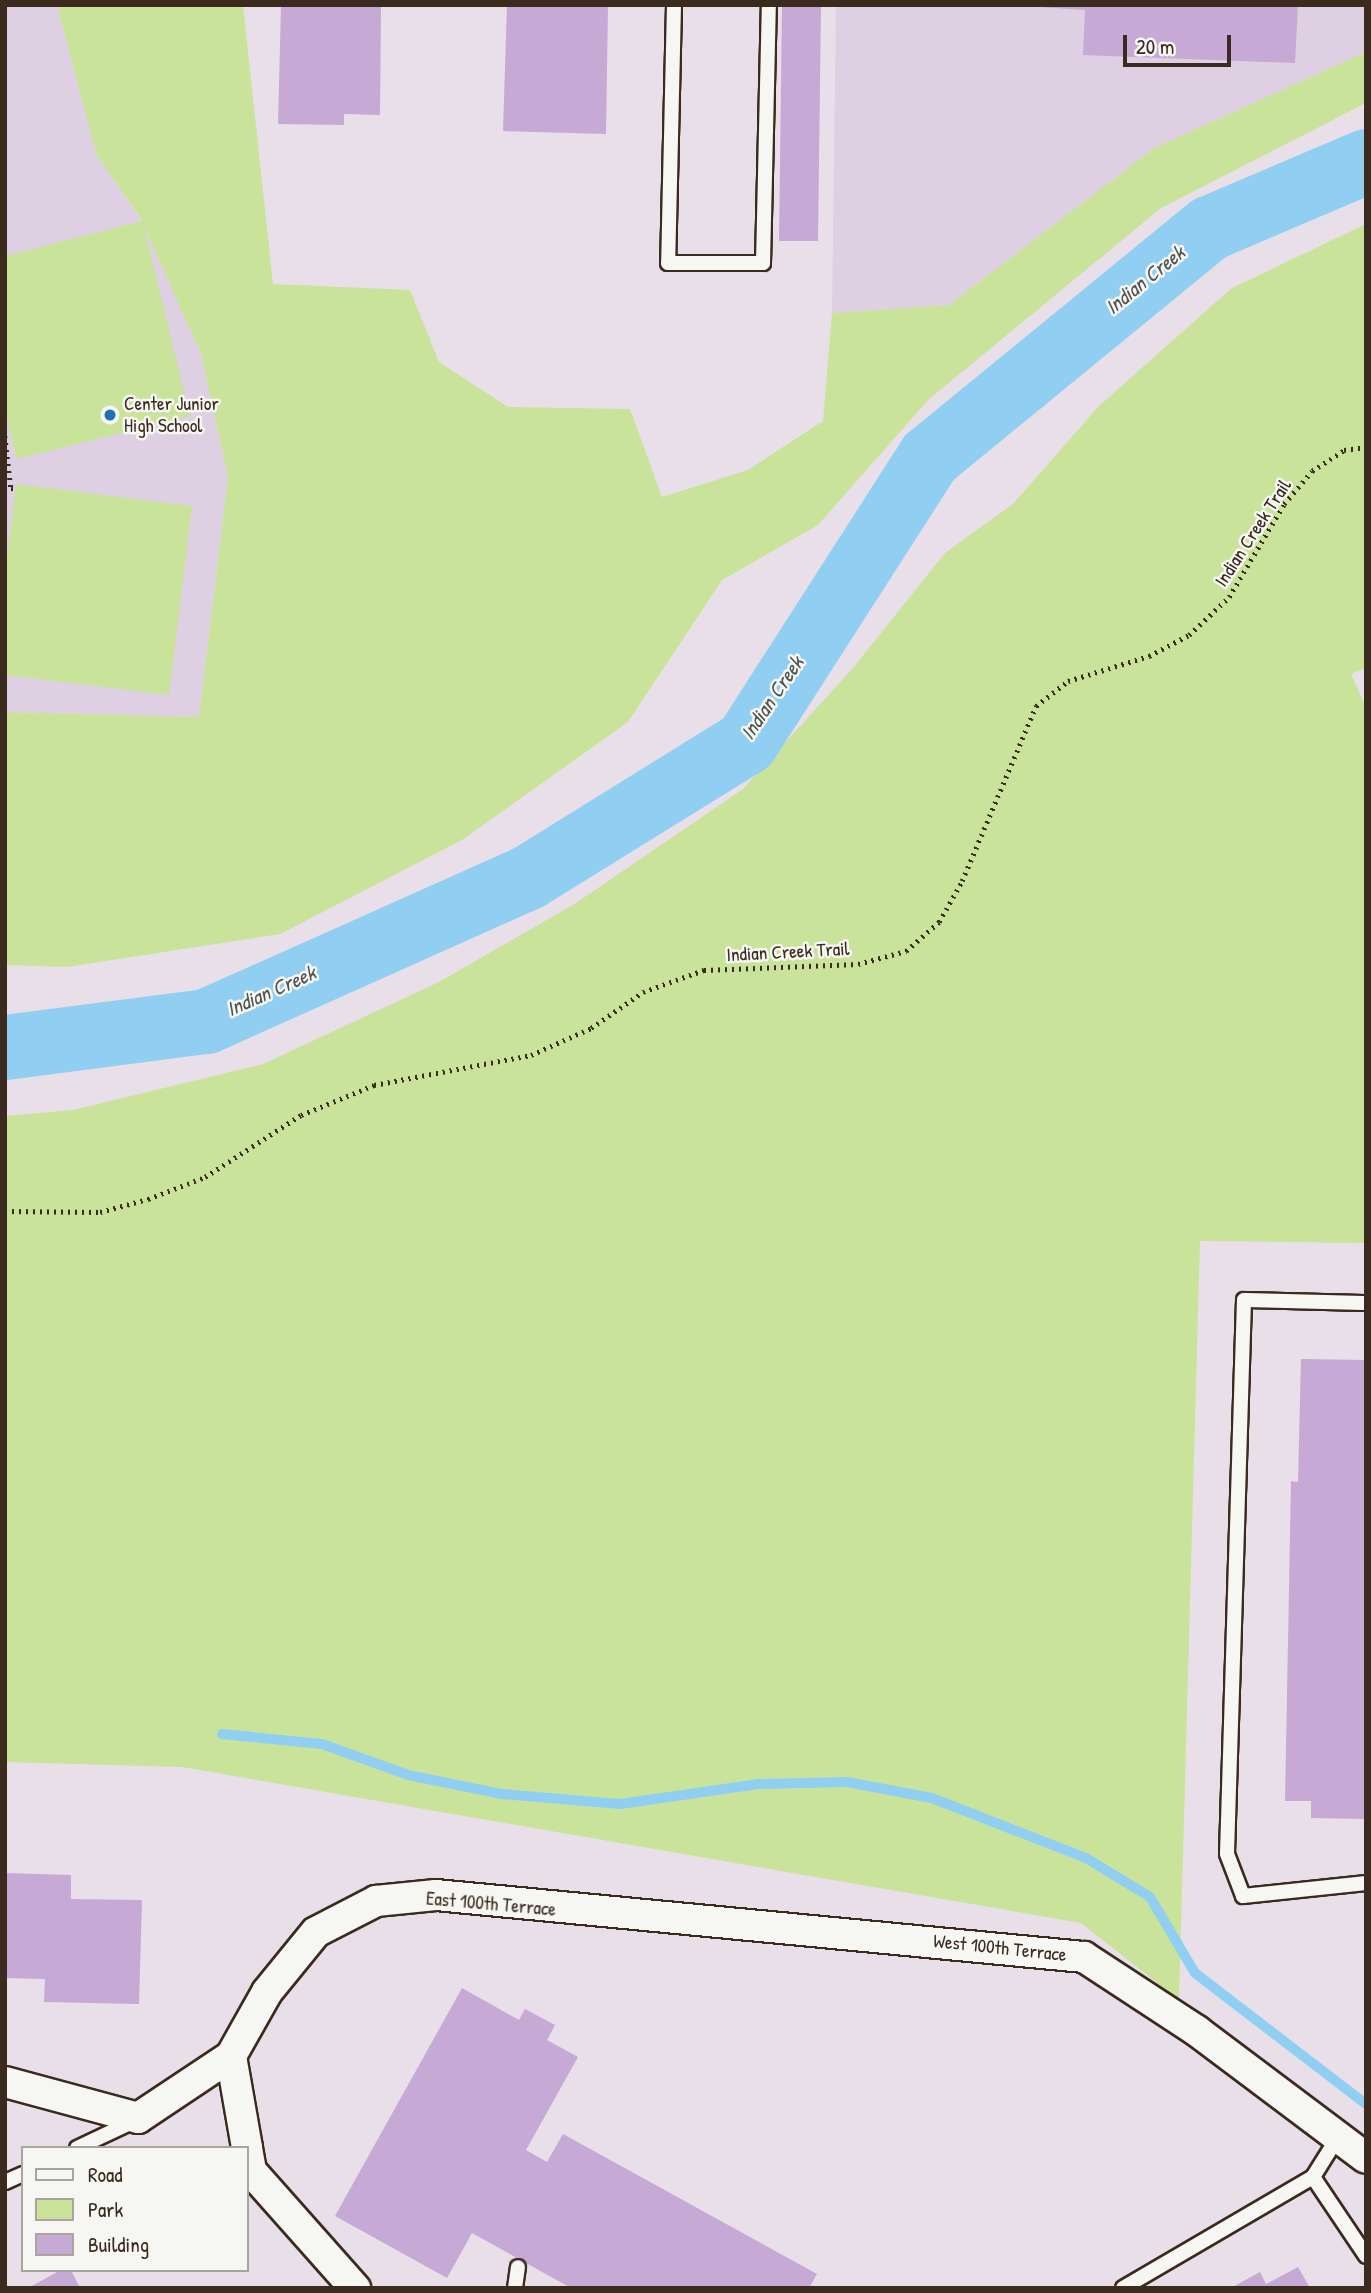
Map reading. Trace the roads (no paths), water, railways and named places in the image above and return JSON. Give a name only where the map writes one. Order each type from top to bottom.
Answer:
[{"type":"street","name":"East 100th Terrace","points":[[138,2119],[231,2056],[267,1992],[316,1932],[376,1901],[436,1895],[571,1910]]},
{"type":"street","name":"West 100th Terrace","points":[[571,1910],[1084,1957],[1197,2031],[1366,2158]]},
{"type":"street","points":[[231,2056],[247,2146]]},
{"type":"street","points":[[5,2082],[138,2119]]},
{"type":"street","points":[[248,2154],[251,2171],[355,2288]]},
{"type":"lane","points":[[674,5],[668,263],[764,263],[769,5]]},
{"type":"lane","points":[[1366,1303],[1244,1300],[1227,1854],[1243,1896],[1366,1883]]},
{"type":"lane","points":[[81,2146],[138,2119]]},
{"type":"lane","points":[[1123,2288],[1313,2177],[1338,2137]]},
{"type":"lane","points":[[5,2182],[21,2175]]},
{"type":"lane","points":[[1313,2177],[1366,2256]]},
{"type":"lane","points":[[515,2288],[518,2267]]},
{"type":"waterway","name":"Indian Creek","points":[[5,1047],[206,1021],[528,877],[746,742],[929,457],[1209,228],[1366,161]]},
{"type":"waterway","points":[[222,1734],[322,1744],[408,1775],[501,1794],[620,1804],[759,1784],[847,1782],[932,1798],[1086,1858],[1150,1897],[1195,1973],[1366,2104]]},
{"type":"place","name":"Center Junior High School","points":[[110,415]]}]
